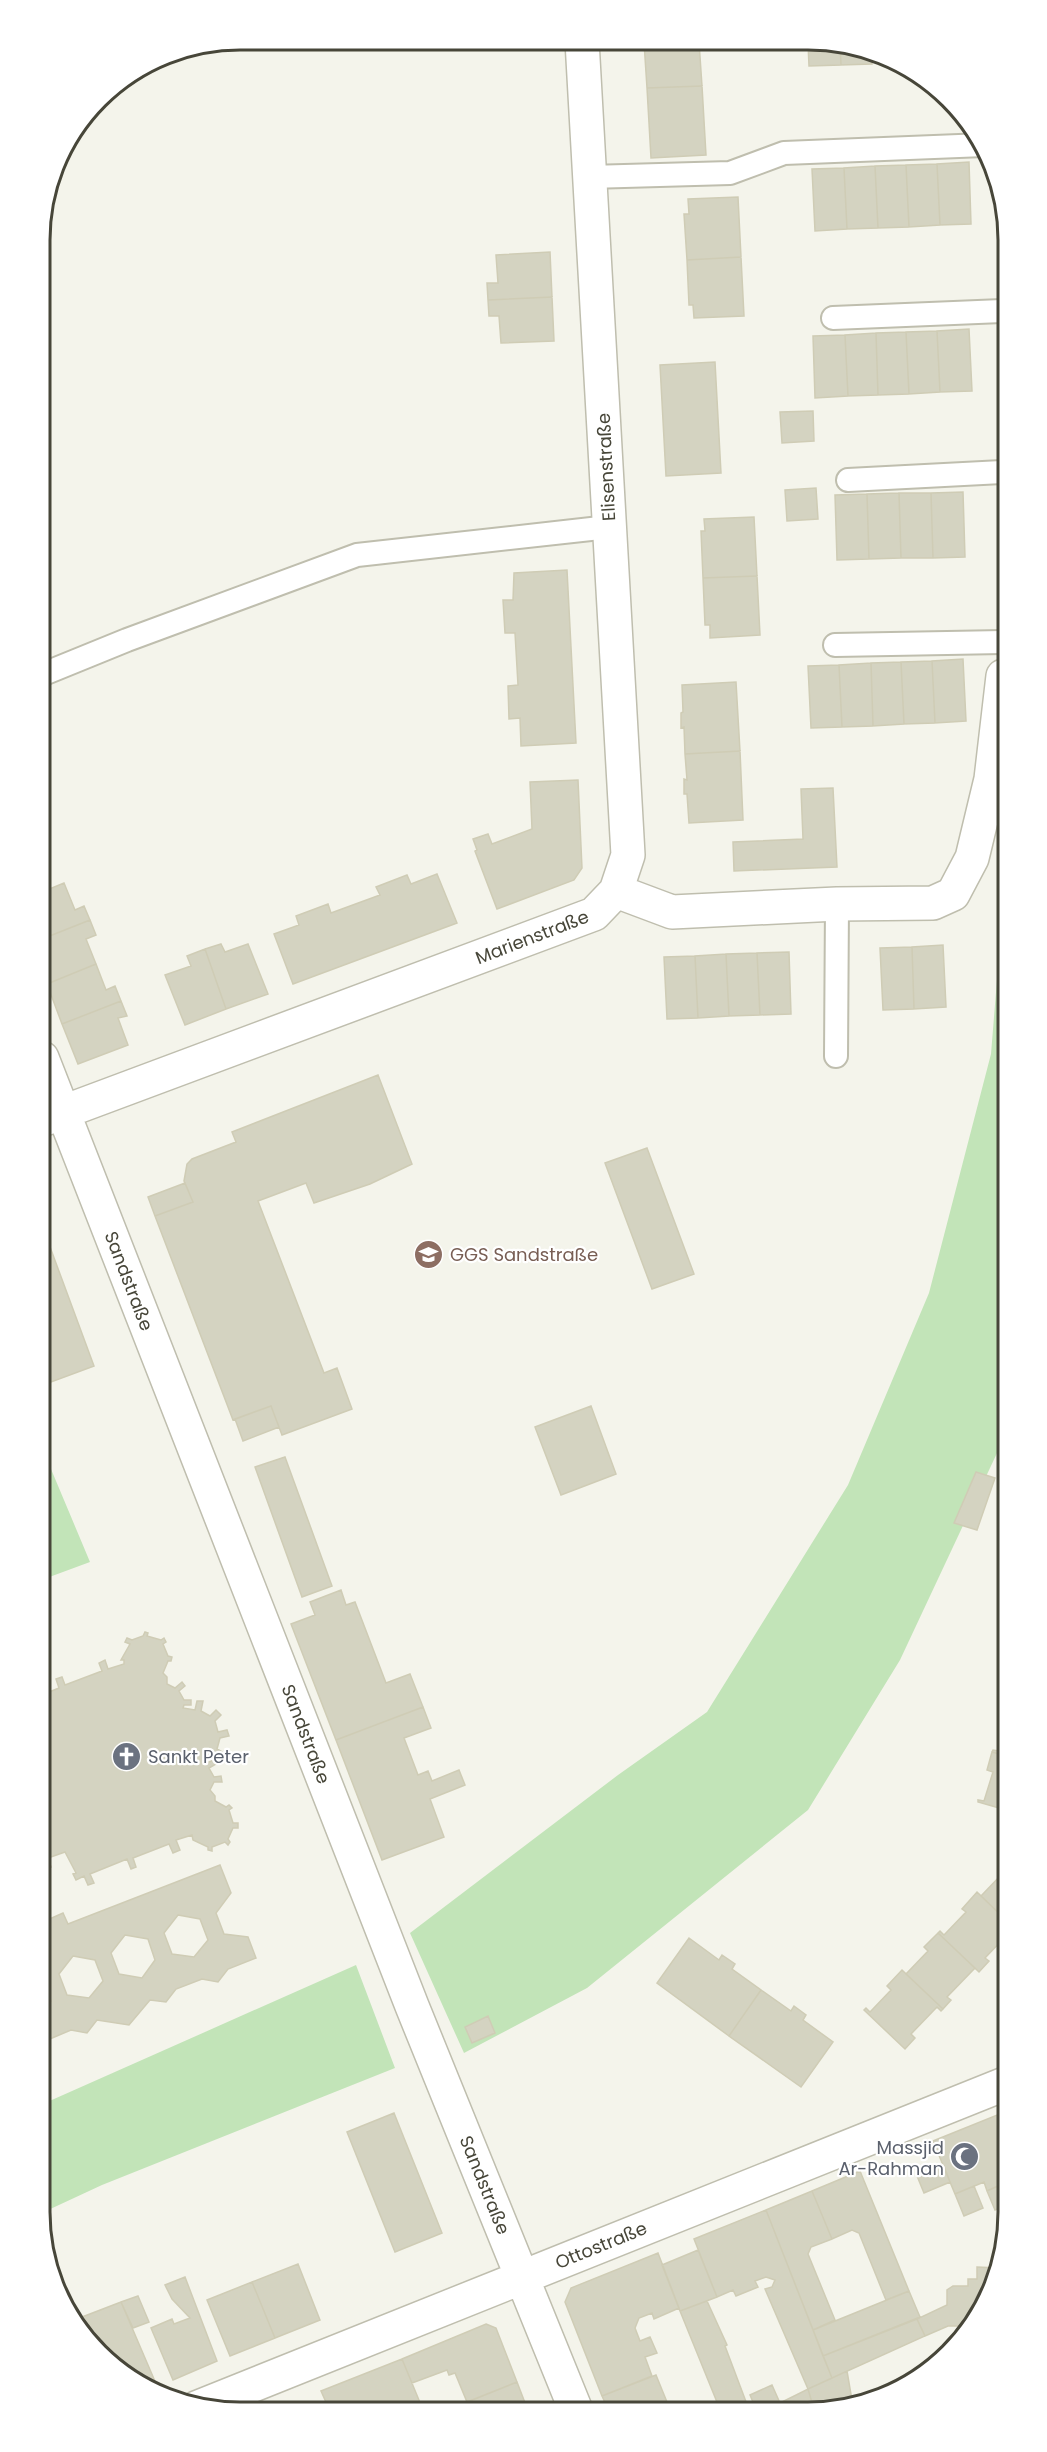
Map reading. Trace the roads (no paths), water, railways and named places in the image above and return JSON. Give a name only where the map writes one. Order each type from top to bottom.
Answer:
[{"type":"street","name":"Elisenstraße","points":[[582,50],[628,855],[616,891]]},
{"type":"street","points":[[616,891],[672,912],[837,903],[933,903],[952,894],[972,858],[991,779],[998,721]]},
{"type":"street","name":"Marienstraße","points":[[53,1116],[594,914],[616,891]]},
{"type":"street","name":"Sandstraße","points":[[50,1100],[53,1116],[573,2402]]},
{"type":"street","name":"Ottostraße","points":[[215,2401],[997,2087]]},
{"type":"lane","points":[[589,177],[730,173],[784,153],[973,145]]},
{"type":"lane","points":[[833,318],[998,311]]},
{"type":"lane","points":[[848,480],[998,472]]},
{"type":"lane","points":[[50,671],[127,640],[357,555],[609,527]]},
{"type":"lane","points":[[835,645],[998,642]]},
{"type":"lane","points":[[836,1056],[837,903]]},
{"type":"place","name":"GGS Sandstraße","points":[[429,1254]]},
{"type":"place","name":"Sankt Peter","points":[[127,1756]]},
{"type":"place","name":"Massjid Ar-Rahman","points":[[965,2157]]}]
